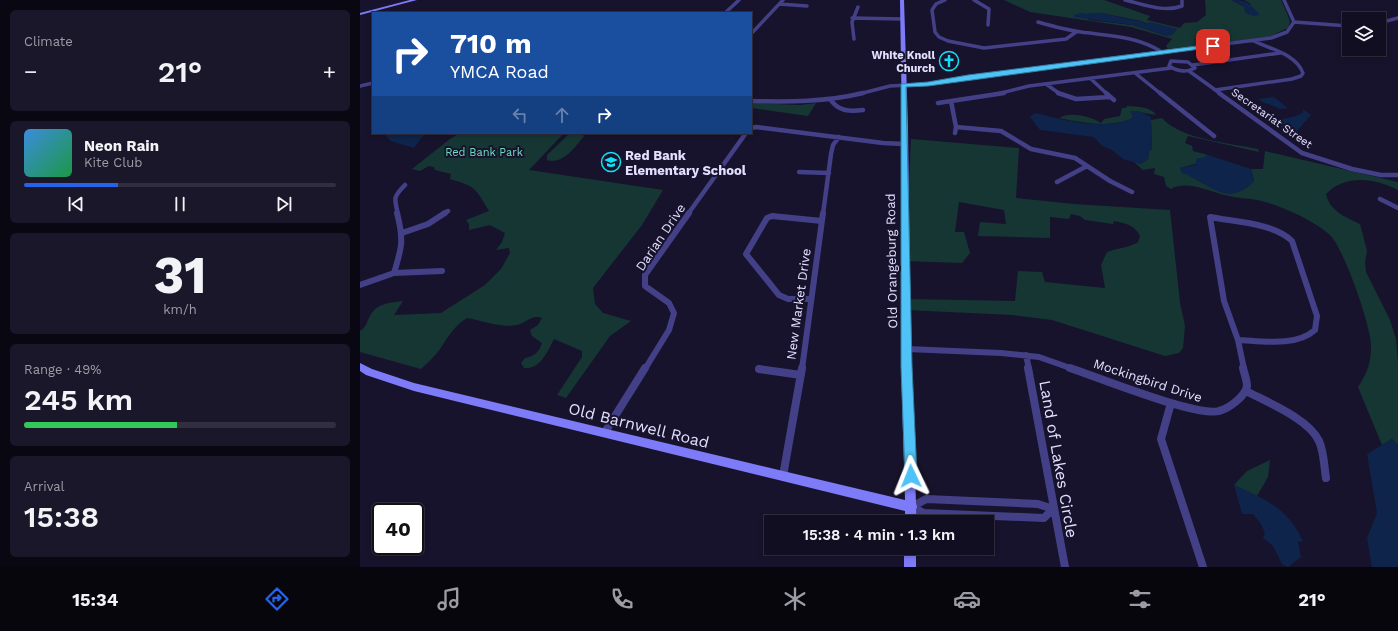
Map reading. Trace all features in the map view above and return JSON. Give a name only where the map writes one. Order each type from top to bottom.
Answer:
[{"type":"street","points":[[360,14],[415,0]]},
{"type":"street","points":[[727,12],[739,0]]},
{"type":"street","points":[[752,33],[783,0]]},
{"type":"street","name":"Old Orangeburg Road","points":[[902,0],[907,349],[912,515]]},
{"type":"street","points":[[945,0],[936,4],[932,10],[935,32],[945,40],[968,46],[990,48],[1055,40],[1069,38],[1076,32]]},
{"type":"street","points":[[974,0],[989,9],[988,25]]},
{"type":"street","points":[[1125,0],[1174,9],[1182,6],[1182,0]]},
{"type":"street","points":[[1284,0],[1294,22]]},
{"type":"street","points":[[779,4],[807,6]]},
{"type":"street","points":[[854,39],[851,30],[852,18],[858,7]]},
{"type":"street","points":[[852,18],[902,19]]},
{"type":"street","points":[[1386,21],[1398,18]]},
{"type":"street","points":[[1038,22],[1076,32],[1137,39],[1149,43],[1178,60],[1193,65],[1280,53]]},
{"type":"street","points":[[1294,22],[1342,25]]},
{"type":"street","points":[[752,101],[793,102],[830,99],[859,94],[880,88],[928,84],[1162,52],[1254,42],[1283,34],[1290,30],[1294,22]]},
{"type":"street","points":[[1215,90],[1292,79],[1302,76],[1302,68],[1280,53],[1254,42]]},
{"type":"street","points":[[1162,52],[1171,61]]},
{"type":"street","points":[[1171,61],[1178,60]]},
{"type":"street","points":[[1171,61],[1168,64],[1171,68]]},
{"type":"street","points":[[1189,71],[1194,68],[1193,65]]},
{"type":"street","name":"Secretariat Street","points":[[938,104],[1046,84],[1171,68],[1189,71],[1302,153],[1352,169],[1381,175],[1398,175]]},
{"type":"street","points":[[1135,73],[1214,136]]},
{"type":"street","points":[[1090,78],[1114,100]]},
{"type":"street","points":[[360,86],[372,82]]},
{"type":"street","points":[[1046,84],[1059,95],[1073,99],[1110,97]]},
{"type":"street","points":[[830,99],[836,107],[842,109],[863,110]]},
{"type":"street","points":[[951,101],[956,127],[955,134]]},
{"type":"street","points":[[752,128],[756,127],[904,144]]},
{"type":"street","points":[[956,127],[1000,131],[1031,148],[1066,155],[1132,192]]},
{"type":"street","name":"Darian Drive","points":[[605,432],[668,330],[674,317],[674,309],[670,302],[645,286],[645,275],[745,134]]},
{"type":"street","name":"New Market Drive","points":[[783,476],[801,375],[828,173],[833,145],[839,137]]},
{"type":"street","points":[[1057,182],[1087,166]]},
{"type":"street","points":[[799,172],[828,173]]},
{"type":"street","points":[[394,273],[402,247],[402,233],[394,199],[395,195],[405,185]]},
{"type":"street","points":[[1380,199],[1398,208]]},
{"type":"street","points":[[402,233],[428,224],[448,211]]},
{"type":"street","points":[[811,299],[788,299],[779,296],[746,254],[767,218],[772,216],[822,221]]},
{"type":"street","points":[[1238,340],[1296,340],[1306,338],[1315,330],[1317,316],[1294,244],[1286,235],[1266,226],[1210,217],[1224,301],[1238,340],[1247,381],[1246,391],[1299,421],[1311,431],[1319,443],[1326,478]]},
{"type":"street","points":[[360,285],[394,273],[442,271]]},
{"type":"street","name":"Mockingbird Drive","points":[[907,349],[1026,355],[1051,361],[1170,402],[1213,412],[1219,411],[1238,401],[1246,391]]},
{"type":"street","name":"Land of Lakes Circle","points":[[1026,355],[1064,567]]},
{"type":"street","name":"Old Barnwell Road","points":[[360,367],[369,372],[414,387],[912,507]]},
{"type":"street","points":[[759,369],[801,375]]},
{"type":"street","points":[[1170,402],[1160,439],[1203,567]]},
{"type":"street","points":[[926,500],[1038,504],[1053,509],[1044,518],[924,513],[912,507],[926,500]]},
{"type":"street","points":[[910,555],[910,567]]},
{"type":"green space","points":[[1004,0],[1104,0],[1150,16],[1147,20],[1180,28],[1184,23],[1197,22],[1206,15],[1205,0],[1231,0],[1245,7],[1251,4],[1244,0],[1281,0],[1290,22],[1288,28],[1269,37],[1168,49],[1166,46],[1172,39],[1131,27],[1030,12]],"holes":[[[1080,13],[1087,15],[1101,13],[1177,29],[1167,36],[1133,25],[1089,20]]]},
{"type":"green space","points":[[752,103],[800,105],[816,103],[808,116],[752,108]]},
{"type":"green space","points":[[1127,106],[1147,108],[1156,115],[1131,111],[1133,116],[1131,119],[1122,122],[1104,124],[1086,123],[1059,118],[1069,115],[1080,115],[1092,118],[1101,123],[1104,119],[1120,116],[1122,108],[1126,108]]},
{"type":"green space","points":[[1162,118],[1171,125],[1194,136],[1207,140],[1258,149],[1259,152],[1188,136],[1185,143],[1192,146],[1193,151],[1208,155],[1195,164],[1180,168],[1182,172],[1218,191],[1235,193],[1244,189],[1254,181],[1251,169],[1263,169],[1265,151],[1398,182],[1398,190],[1370,181],[1351,181],[1342,183],[1326,194],[1331,205],[1339,213],[1360,224],[1367,251],[1365,262],[1366,272],[1390,320],[1396,339],[1398,364],[1398,445],[1392,439],[1382,445],[1358,387],[1364,378],[1369,363],[1371,347],[1370,337],[1350,272],[1331,236],[1307,219],[1275,205],[1257,200],[1228,196],[1190,186],[1171,189],[1166,186],[1164,177],[1154,174],[1155,168],[1143,170],[1134,162],[1141,164],[1148,159],[1149,151],[1152,149],[1151,120]]},
{"type":"green space","name":"Red Bank Park","points":[[458,134],[563,134],[529,170],[663,190],[642,225],[593,288],[595,304],[603,313],[631,321],[610,336],[566,398],[557,395],[582,357],[582,351],[554,339],[543,359],[535,366],[524,368],[521,363],[525,358],[536,354],[541,346],[542,343],[532,336],[530,330],[538,325],[542,318],[538,317],[511,326],[498,325],[467,318],[457,325],[437,353],[421,369],[360,352],[360,331],[365,327],[375,309],[387,303],[403,301],[394,315],[441,313],[485,285],[501,269],[510,253],[509,248],[496,250],[502,242],[505,233],[490,225],[469,230],[469,224],[466,220],[489,211],[481,197],[474,189],[466,184],[450,179],[451,174],[435,170],[434,167],[429,166],[420,171],[412,169]]},
{"type":"green space","points":[[569,134],[582,134],[584,136],[573,150],[563,158],[553,161],[547,160],[547,155]]},
{"type":"green space","points":[[911,139],[1019,148],[1016,198],[1074,204],[1170,210],[1180,303],[1185,326],[1183,348],[1179,353],[1165,356],[1052,320],[1013,315],[906,310],[906,299],[1015,301],[1018,271],[1042,272],[1045,282],[1105,288],[1101,265],[1107,252],[1134,244],[1138,242],[1140,236],[1135,229],[1126,224],[1114,221],[1113,224],[1085,220],[1080,216],[1071,214],[1069,219],[1050,217],[1050,238],[978,236],[980,222],[1006,224],[1004,210],[959,202],[955,232],[964,232],[970,253],[962,263],[905,261]]},
{"type":"green space","points":[[1270,460],[1268,477],[1257,496],[1234,485],[1247,471]]},
{"type":"water","points":[[1231,0],[1248,3],[1260,15],[1254,16],[1245,13],[1244,6]]},
{"type":"water","points":[[1080,13],[1101,13],[1141,21],[1146,24],[1150,22],[1177,29],[1172,35],[1167,36],[1133,25],[1074,17],[1074,15]]},
{"type":"water","points":[[1274,97],[1288,108],[1279,109],[1258,99]]},
{"type":"water","points":[[1303,109],[1311,115],[1295,133],[1284,129],[1271,119],[1283,119],[1295,116],[1303,113]]},
{"type":"water","points":[[1130,111],[1138,111],[1151,117],[1152,149],[1149,151],[1148,159],[1141,164],[1123,159],[1112,150],[1102,146],[1094,137],[1040,130],[1030,117],[1035,113],[1083,123],[1108,124],[1131,119],[1133,116]]},
{"type":"water","points":[[424,134],[414,148],[391,141],[385,135]]},
{"type":"water","points":[[1208,155],[1251,169],[1254,181],[1244,189],[1235,193],[1226,193],[1209,187],[1182,173],[1180,168],[1195,165],[1197,158],[1203,158]]},
{"type":"water","points":[[1392,439],[1398,445],[1398,567],[1372,567],[1367,538],[1377,513],[1367,454]]},
{"type":"water","points":[[1234,485],[1266,500],[1283,512],[1297,530],[1303,541],[1298,542],[1301,557],[1288,567],[1282,564],[1273,546],[1263,538],[1265,533],[1261,524],[1253,514],[1242,514]]},
{"type":"place","name":"White Knoll Church","points":[[949,61]]},
{"type":"place","name":"Red Bank Elementary School","points":[[611,162]]},
{"type":"route","points":[[911,476],[906,366],[907,323],[904,212],[905,114],[903,85],[928,84],[968,77],[1213,46]]}]
